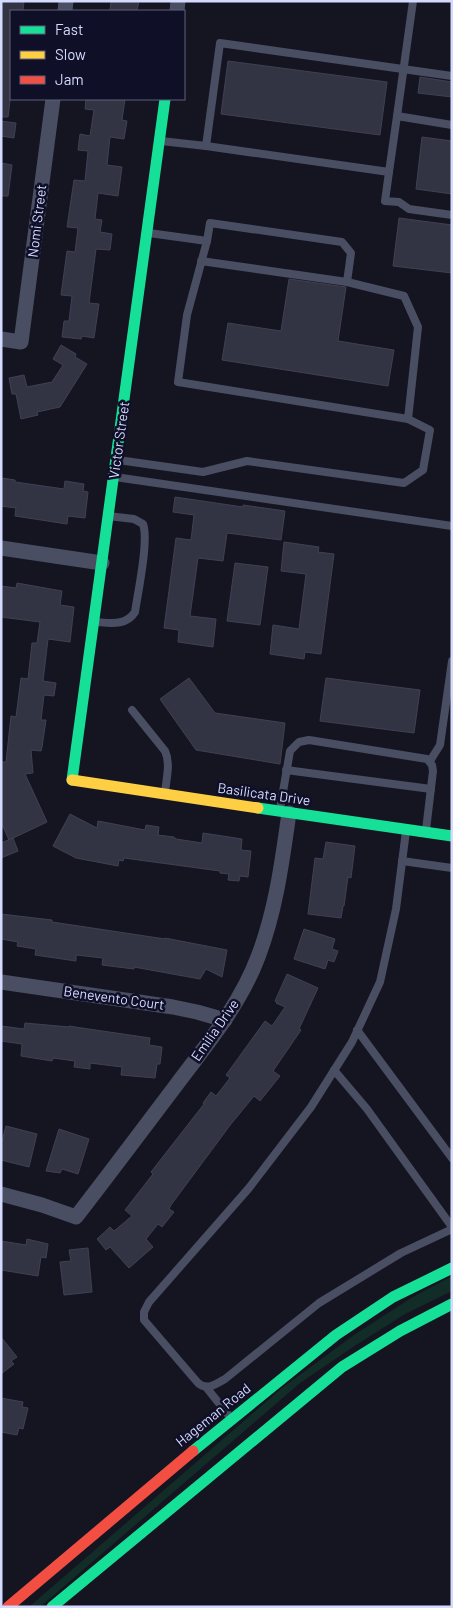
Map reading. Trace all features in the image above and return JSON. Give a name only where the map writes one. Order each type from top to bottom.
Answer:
[{"type":"street","name":"Nomi Street","points":[[1,340],[21,342],[53,100]]},
{"type":"street","name":"Victor Street","points":[[72,781],[165,100]]},
{"type":"street","points":[[1,548],[102,563]]},
{"type":"street","name":"Basilicata Drive","points":[[72,781],[452,836]]},
{"type":"street","name":"Emilia Drive","points":[[1,1194],[42,1204],[76,1217],[225,1020],[241,993],[257,959],[270,923],[278,887],[284,812]]},
{"type":"street","name":"Benevento Court","points":[[1,982],[172,1007],[225,1020]]},
{"type":"street","name":"Hageman Road","points":[[8,1607],[231,1419],[336,1335],[394,1297],[452,1268]]},
{"type":"street","points":[[52,1607],[342,1367],[400,1331],[452,1304]]},
{"type":"lane","points":[[413,1],[385,200],[398,202],[409,209],[452,215]]},
{"type":"lane","points":[[206,146],[220,43],[452,76]]},
{"type":"lane","points":[[397,116],[452,125]]},
{"type":"lane","points":[[160,141],[389,172]]},
{"type":"lane","points":[[116,460],[203,472],[247,461],[404,483],[423,470],[430,430],[408,419],[178,382],[187,314],[210,224],[342,242],[351,252],[347,282]]},
{"type":"lane","points":[[147,232],[207,241]]},
{"type":"lane","points":[[201,261],[347,282],[404,296],[418,327],[408,419]]},
{"type":"lane","points":[[114,476],[452,526]]},
{"type":"lane","points":[[94,621],[118,623],[126,621],[132,616],[135,612],[143,558],[145,532],[143,524],[134,519],[108,516]]},
{"type":"lane","points":[[430,761],[440,745],[452,661]]},
{"type":"lane","points":[[132,710],[165,751],[168,765],[164,795]]},
{"type":"lane","points":[[284,812],[286,770],[291,748],[300,742],[309,740],[424,757],[430,761],[433,771],[426,832]]},
{"type":"lane","points":[[286,770],[431,789]]},
{"type":"lane","points":[[334,1070],[367,1108],[452,1228],[401,1254],[319,1303],[225,1379],[212,1386],[201,1386],[150,1329],[144,1320],[144,1312],[149,1302],[249,1188],[311,1107],[357,1030],[380,982],[396,909],[406,829]]},
{"type":"lane","points":[[402,861],[452,868]]},
{"type":"lane","points":[[357,1030],[452,1158]]},
{"type":"lane","points":[[206,1386],[231,1419]]},
{"type":"green space","points":[[452,1276],[452,1291],[405,1314],[300,1383],[40,1607],[29,1607],[282,1388],[354,1335],[411,1298]]},
{"type":"building","points":[[1,1],[24,1],[23,10],[10,10],[10,100],[8,117],[1,117]]},
{"type":"building","points":[[111,1],[139,1],[137,10],[110,10]]},
{"type":"building","points":[[228,61],[387,82],[380,135],[221,114]]},
{"type":"building","points":[[420,77],[452,82],[452,97],[418,93]]},
{"type":"building","points":[[86,100],[125,100],[122,120],[127,121],[124,139],[110,137],[107,165],[122,167],[118,196],[98,193],[95,219],[102,220],[100,232],[112,234],[110,250],[96,249],[89,303],[99,304],[94,338],[82,336],[81,339],[62,337],[64,321],[69,321],[72,296],[61,295],[67,251],[75,252],[78,228],[67,227],[74,180],[85,181],[88,151],[78,150],[80,134],[90,136],[94,110],[85,109]]},
{"type":"building","points":[[1,121],[16,123],[14,138],[1,136]]},
{"type":"building","points":[[422,137],[452,141],[452,194],[416,189]]},
{"type":"building","points":[[1,163],[12,165],[8,196],[1,196]]},
{"type":"building","points":[[399,218],[452,225],[452,273],[393,266]]},
{"type":"building","points":[[289,279],[346,287],[338,341],[394,350],[388,386],[222,360],[228,323],[281,331]]},
{"type":"building","points":[[61,345],[76,354],[75,357],[87,364],[60,407],[37,412],[38,415],[21,419],[16,394],[12,394],[9,378],[24,375],[27,387],[52,382],[63,365],[53,359]]},
{"type":"building","points":[[1,478],[15,480],[15,482],[64,489],[65,481],[84,484],[83,491],[88,492],[85,518],[68,516],[67,524],[15,516],[16,508],[1,506]]},
{"type":"building","points":[[175,497],[285,511],[281,540],[227,533],[223,561],[198,558],[190,616],[216,619],[213,647],[178,642],[179,630],[164,628],[176,538],[191,540],[194,515],[173,512]]},
{"type":"building","points":[[284,542],[319,547],[318,552],[334,554],[321,654],[305,652],[304,659],[270,654],[273,625],[299,629],[306,574],[281,571]]},
{"type":"building","points":[[235,563],[268,567],[260,625],[227,621]]},
{"type":"building","points":[[17,583],[62,591],[60,605],[74,607],[70,642],[48,639],[43,681],[56,683],[54,696],[44,695],[41,720],[46,720],[42,747],[41,751],[31,750],[33,773],[25,774],[47,822],[9,840],[1,822],[1,762],[6,762],[11,716],[16,717],[21,678],[28,679],[32,643],[37,643],[40,622],[1,617],[1,586],[16,588]]},
{"type":"building","points":[[189,678],[215,713],[285,723],[280,764],[196,750],[160,699]]},
{"type":"building","points":[[326,678],[420,690],[414,733],[320,721]]},
{"type":"building","points":[[70,814],[97,828],[98,821],[145,830],[146,825],[159,827],[158,835],[202,843],[203,833],[242,839],[241,850],[251,851],[248,877],[240,876],[239,881],[228,880],[229,874],[220,873],[220,871],[124,858],[123,861],[119,860],[118,866],[76,858],[53,846]]},
{"type":"building","points":[[13,838],[18,851],[1,858],[1,843]]},
{"type":"building","points":[[326,842],[355,846],[351,878],[348,877],[341,918],[308,914],[315,858],[323,859]]},
{"type":"building","points":[[1,914],[165,938],[227,950],[222,977],[206,969],[200,979],[134,967],[134,969],[102,965],[103,958],[76,955],[76,961],[35,955],[36,949],[17,946],[18,942],[1,939]]},
{"type":"building","points":[[304,929],[335,939],[332,949],[338,951],[334,962],[328,960],[325,969],[294,959]]},
{"type":"building","points":[[287,974],[318,988],[299,1029],[301,1030],[273,1071],[280,1076],[260,1101],[254,1096],[231,1124],[171,1205],[169,1209],[174,1212],[162,1227],[158,1224],[146,1239],[153,1247],[129,1268],[110,1247],[106,1250],[97,1239],[110,1227],[114,1231],[132,1216],[125,1210],[153,1174],[151,1172],[204,1104],[211,1092],[216,1096],[230,1078],[226,1075],[265,1021],[272,1026],[285,1007],[275,1001]]},
{"type":"building","points":[[25,1023],[69,1026],[150,1038],[149,1045],[162,1047],[160,1064],[157,1064],[155,1078],[121,1075],[122,1067],[90,1063],[90,1069],[74,1067],[75,1061],[53,1058],[52,1061],[21,1056],[22,1044],[1,1041],[1,1026],[24,1029]]},
{"type":"building","points":[[6,1126],[37,1134],[29,1167],[1,1160],[1,1145]]},
{"type":"building","points":[[59,1129],[89,1139],[78,1174],[62,1169],[60,1173],[46,1171]]},
{"type":"building","points":[[27,1239],[48,1244],[46,1258],[41,1257],[38,1276],[1,1270],[1,1241],[26,1245]]},
{"type":"building","points":[[88,1248],[92,1292],[64,1295],[60,1262],[71,1261],[69,1250]]},
{"type":"building","points":[[1,1337],[17,1357],[11,1361],[14,1364],[1,1374]]},
{"type":"building","points":[[1,1398],[23,1402],[22,1407],[28,1408],[23,1429],[19,1428],[17,1435],[1,1432]]},
{"type":"traffic: fast","points":[[72,780],[165,100]]},
{"type":"traffic: fast","points":[[258,808],[452,836]]},
{"type":"traffic: fast","points":[[193,1451],[336,1335],[393,1297],[452,1268]]},
{"type":"traffic: fast","points":[[52,1607],[342,1367],[400,1331],[452,1304]]},
{"type":"traffic: slow","points":[[72,780],[258,808]]},
{"type":"traffic: jam","points":[[8,1607],[193,1451]]}]
